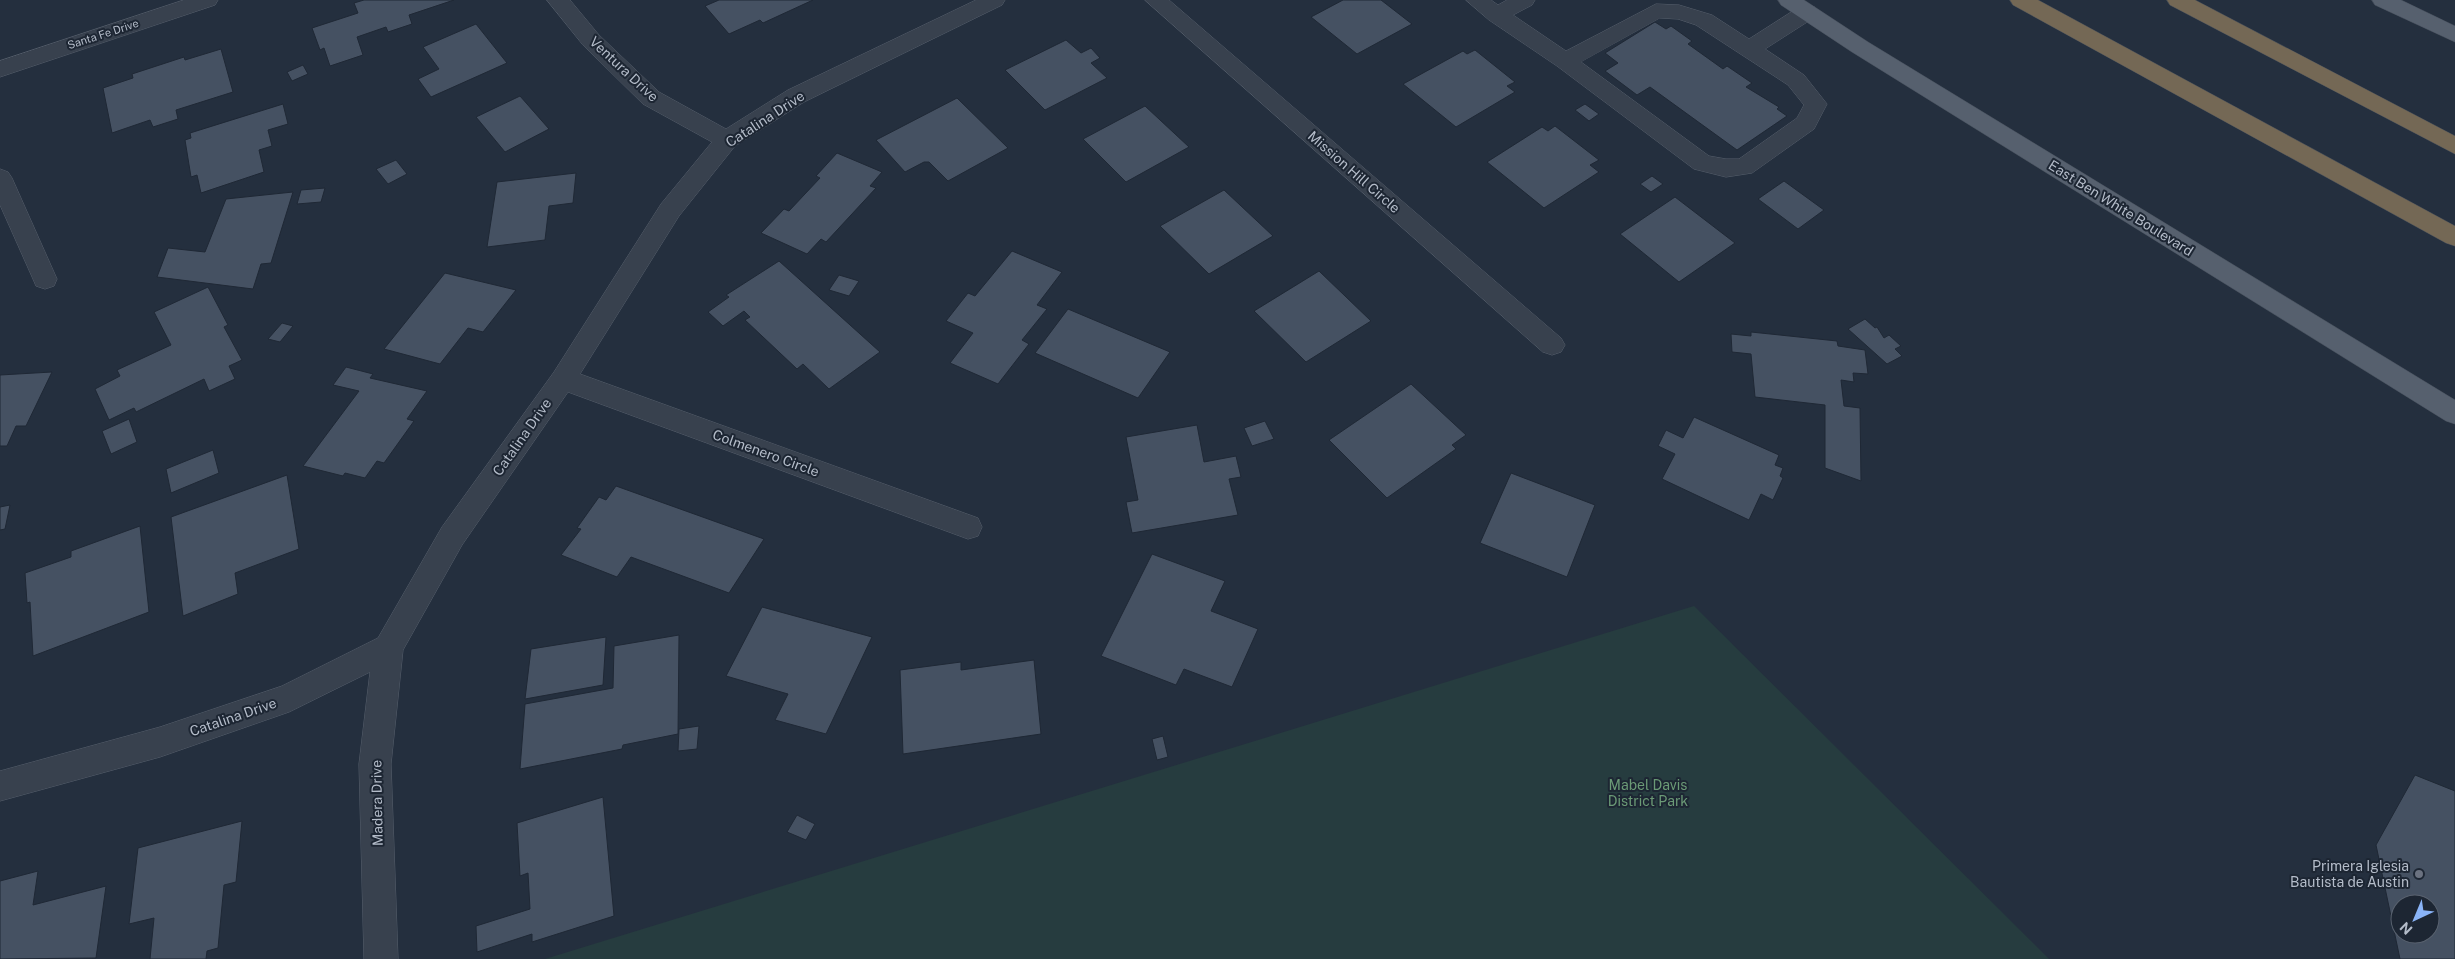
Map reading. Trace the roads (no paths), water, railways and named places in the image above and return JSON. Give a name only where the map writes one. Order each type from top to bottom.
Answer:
[{"type":"highway","points":[[2021,0],[2455,237]]},
{"type":"highway","points":[[2178,0],[2455,146]]},
{"type":"highway","points":[[2214,106],[2455,246]]},
{"type":"main road","points":[[2386,0],[2455,35]]},
{"type":"main road","name":"East Ben White Boulevard","points":[[1798,6],[1868,52],[2455,413]]},
{"type":"street","name":"Santa Fe Drive","points":[[0,68],[207,0]]},
{"type":"street","name":"Ventura Drive","points":[[558,0],[591,40],[651,98],[727,140]]},
{"type":"street","name":"Catalina Drive","points":[[0,786],[160,742],[289,698],[388,648],[452,536],[563,379],[670,210],[727,140],[796,96],[994,0]]},
{"type":"street","name":"Mission Hill Circle","points":[[1156,0],[1552,345]]},
{"type":"street","points":[[1477,0],[1565,61],[1702,163],[1726,168],[1744,167],[1806,123],[1816,104],[1796,80],[1704,20],[1679,12],[1656,11],[1565,61]]},
{"type":"street","points":[[1497,15],[1524,0]]},
{"type":"street","points":[[1749,49],[1798,6]]},
{"type":"street","points":[[0,178],[45,279]]},
{"type":"street","name":"Colmenero Circle","points":[[563,379],[968,527]]},
{"type":"street","name":"Madera Drive","points":[[381,959],[375,764],[388,648]]},
{"type":"place","name":"Primera Iglesia Bautista de Austin","points":[[2419,874]]},
{"type":"park label","name":"Mabel Davis District Park","points":[[1648,794]]}]
